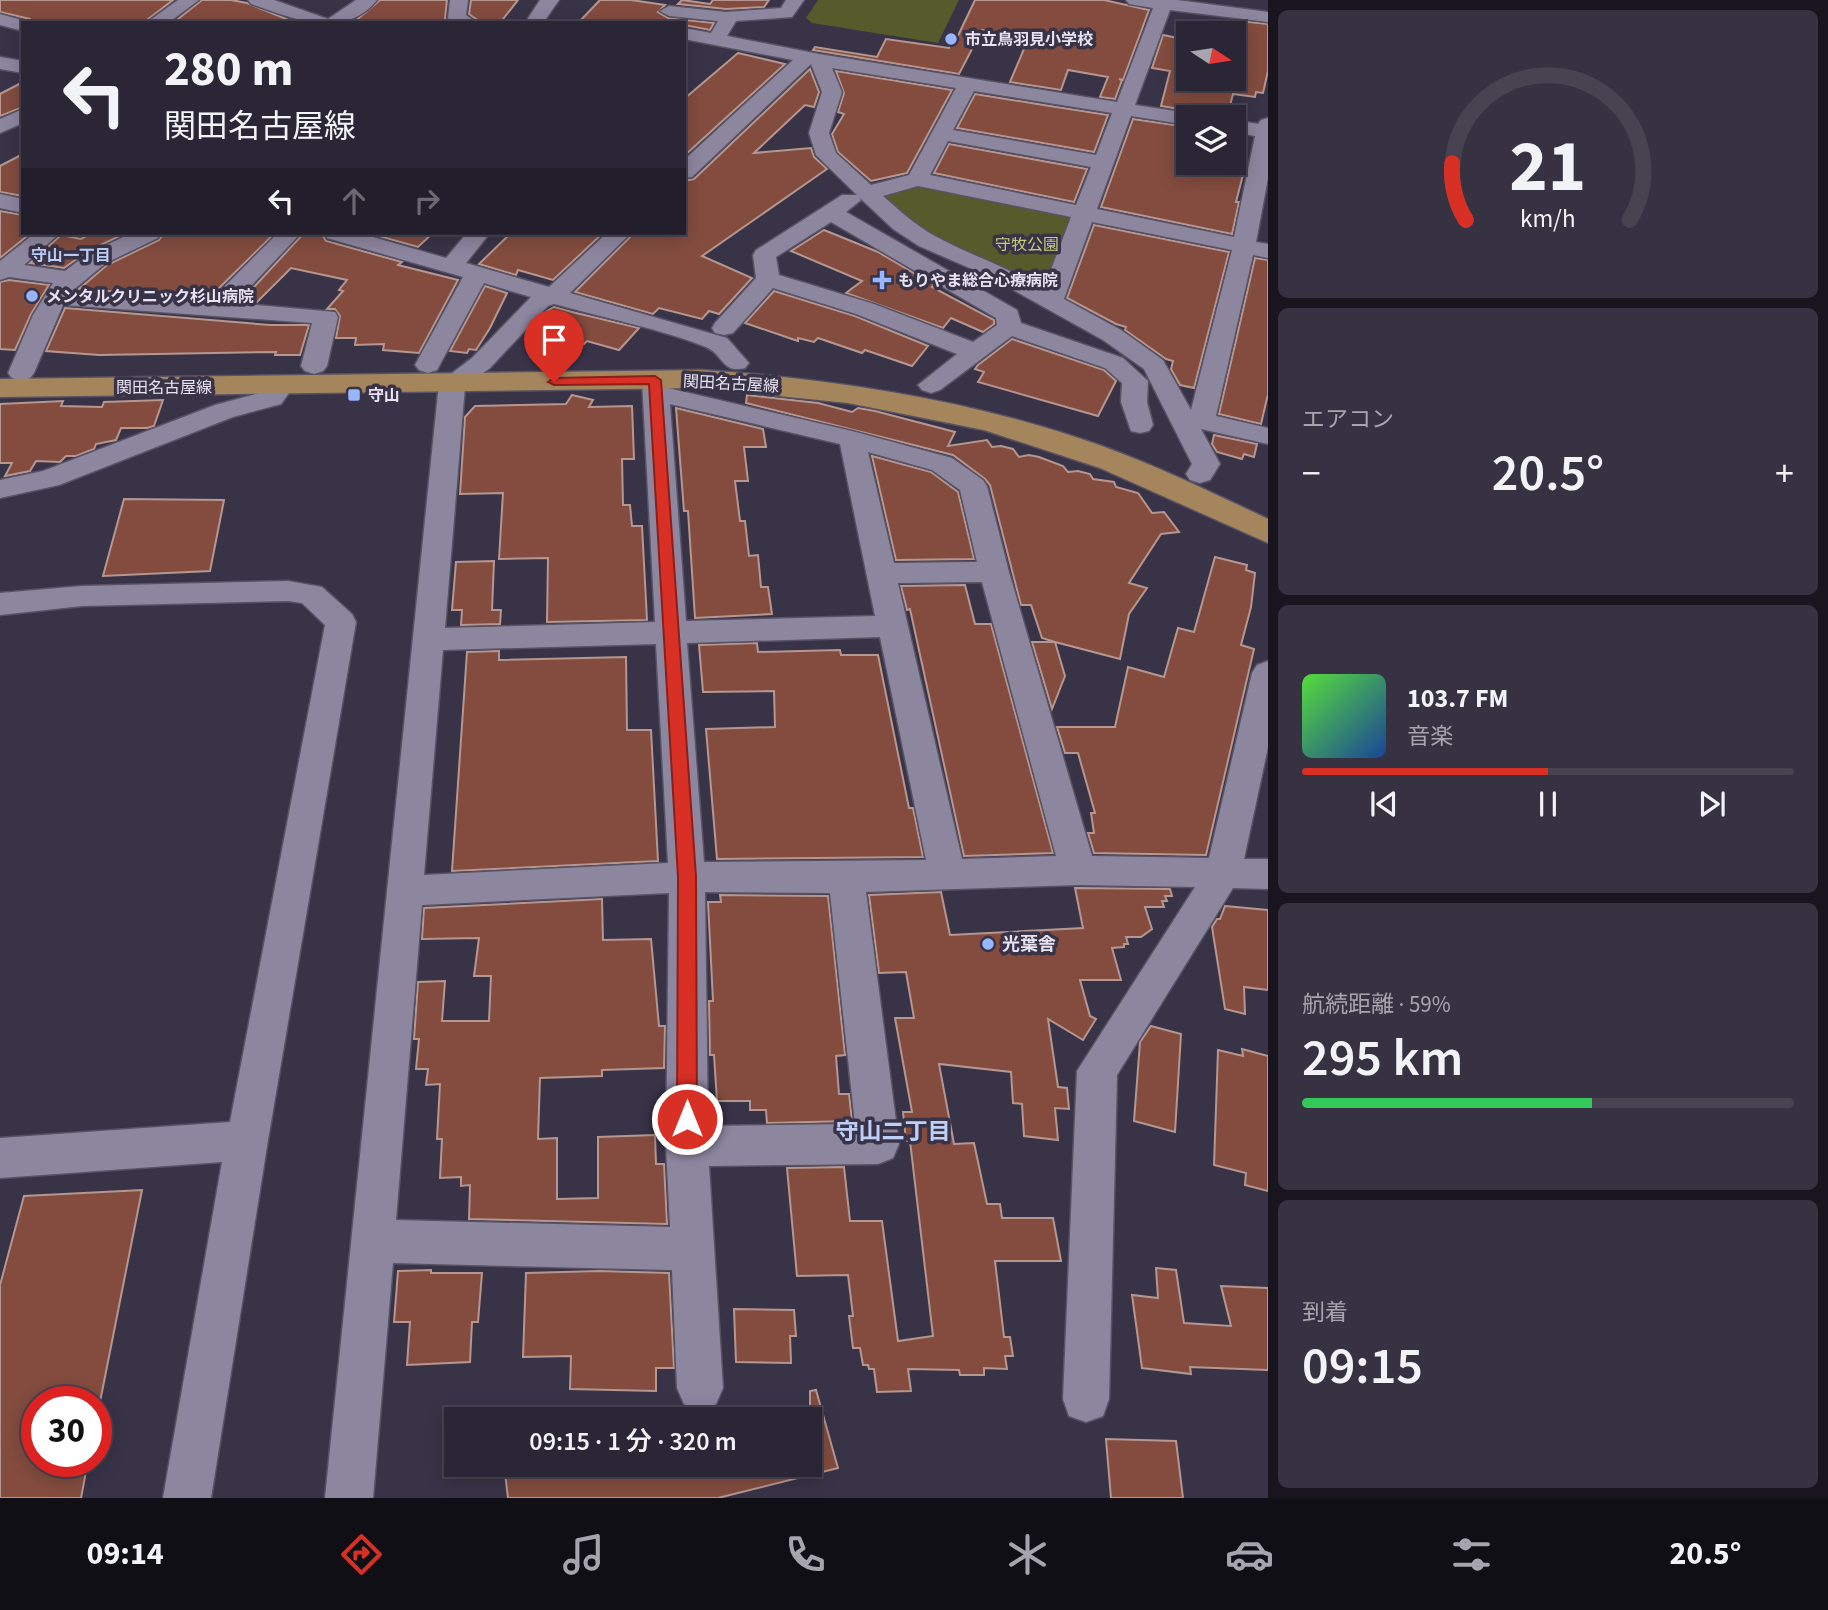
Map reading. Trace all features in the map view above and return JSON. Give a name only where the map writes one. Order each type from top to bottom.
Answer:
[{"type":"main road","name":"関田名古屋線","points":[[7,378],[281,386],[454,370],[736,363],[810,370],[954,395],[1094,433],[1200,474],[1268,507]]},
{"type":"main road","name":"関田名古屋線","points":[[7,378],[314,366],[454,370],[656,386],[725,380],[810,388],[955,412],[1090,453],[1175,488],[1268,532]]},
{"type":"street","points":[[158,21],[190,0]]},
{"type":"street","points":[[337,21],[368,0]]},
{"type":"street","points":[[459,0],[457,18],[464,21]]},
{"type":"street","points":[[535,21],[550,0]]},
{"type":"street","points":[[668,11],[713,17],[786,13],[795,0]]},
{"type":"street","points":[[1135,0],[1268,17]]},
{"type":"street","points":[[1050,303],[1165,2]]},
{"type":"street","points":[[260,7],[313,21]]},
{"type":"street","points":[[717,38],[730,16]]},
{"type":"street","points":[[686,33],[813,59],[1176,117]]},
{"type":"street","points":[[686,170],[813,59]]},
{"type":"street","points":[[813,59],[832,92],[819,133],[826,155],[901,224],[927,241],[998,272],[1112,335],[1154,365],[1191,418],[1206,464],[1200,474]]},
{"type":"street","points":[[0,63],[21,67]]},
{"type":"street","points":[[917,179],[968,84]]},
{"type":"street","points":[[0,128],[21,116]]},
{"type":"street","points":[[1191,418],[1244,246],[1268,129],[1246,127]]},
{"type":"street","points":[[0,128],[21,136]]},
{"type":"street","points":[[942,134],[1104,163]]},
{"type":"street","points":[[686,141],[711,147]]},
{"type":"street","points":[[768,279],[764,255],[849,202],[850,199],[821,178],[829,172]]},
{"type":"street","points":[[868,193],[917,179],[1268,251]]},
{"type":"street","points":[[0,201],[21,205]]},
{"type":"street","points":[[831,213],[1007,315],[1009,327]]},
{"type":"street","points":[[1,270],[46,235]]},
{"type":"street","points":[[7,378],[63,288],[93,260],[146,235]]},
{"type":"street","points":[[216,309],[288,235]]},
{"type":"street","points":[[352,235],[718,343],[736,363]]},
{"type":"street","points":[[452,265],[477,235]]},
{"type":"street","points":[[454,370],[486,355],[540,301],[554,295],[618,235]]},
{"type":"street","points":[[1,270],[63,288],[216,309],[326,317],[314,366]]},
{"type":"street","points":[[349,1498],[454,370],[478,272]]},
{"type":"street","points":[[724,328],[768,279]]},
{"type":"street","points":[[768,279],[865,309],[975,352]]},
{"type":"street","points":[[931,385],[1009,327]]},
{"type":"street","points":[[1009,327],[1114,363],[1135,381],[1135,402],[1140,425]]},
{"type":"street","points":[[0,489],[49,479],[224,411],[272,398],[281,386]]},
{"type":"street","points":[[700,1388],[687,1146],[687,877],[656,386],[942,464],[973,486],[994,572],[1078,870]]},
{"type":"street","points":[[1191,418],[1268,436]]},
{"type":"street","points":[[852,439],[947,873]]},
{"type":"street","points":[[881,573],[994,572]]},
{"type":"street","points":[[3,611],[82,596],[288,591],[311,594],[341,622],[247,1140],[187,1498]]},
{"type":"street","points":[[429,639],[891,626]]},
{"type":"street","points":[[1086,1399],[1097,1071],[1223,874],[1268,673]]},
{"type":"street","points":[[406,891],[687,877],[846,878],[1078,870],[1268,874]]},
{"type":"street","points":[[687,1146],[878,1144],[846,878]]},
{"type":"street","points":[[0,1158],[247,1140]]},
{"type":"street","points":[[375,1241],[693,1249]]},
{"type":"green space","points":[[818,0],[959,0],[938,43],[812,23],[806,18]]},
{"type":"green space","name":"守牧公園","points":[[916,186],[1069,216],[1074,221],[1050,289],[1039,291],[914,229],[879,194]]},
{"type":"building","points":[[0,0],[173,0],[146,21],[32,21],[0,12]]},
{"type":"building","points":[[202,0],[231,0],[247,3],[291,21],[176,21]]},
{"type":"building","points":[[380,0],[447,0],[447,21],[355,21]]},
{"type":"building","points":[[471,0],[518,0],[502,21],[479,21],[469,14]]},
{"type":"building","points":[[600,0],[631,0],[665,5],[658,12],[668,18],[714,23],[710,30],[686,25],[686,21],[580,21]]},
{"type":"building","points":[[682,0],[710,4],[713,0],[769,0],[764,7],[726,9],[678,4]]},
{"type":"building","points":[[975,0],[1104,0],[1149,10],[1123,80],[1119,79],[1122,80],[1115,99],[1100,97],[1108,77],[1068,70],[1061,90],[1010,82],[1029,37],[982,30],[959,74],[813,50],[815,47],[877,57],[886,39],[949,48],[952,42],[955,42]]},
{"type":"building","points":[[1246,22],[1268,24],[1268,71],[1263,93],[1256,92],[1255,97],[1233,94],[1230,105],[1176,105],[1176,108],[1161,106],[1170,71],[1152,68],[1163,35],[1176,38],[1176,91],[1246,91]]},
{"type":"building","points":[[738,53],[785,64],[686,154],[686,97]]},
{"type":"building","points":[[810,69],[819,92],[814,107],[805,105],[754,153],[811,148],[814,157],[827,169],[702,256],[752,278],[719,314],[709,311],[702,319],[659,308],[653,314],[575,292],[632,235],[686,235],[686,181],[694,179]]},
{"type":"building","points":[[836,71],[952,90],[907,173],[871,181],[838,152],[832,134],[844,114],[838,112],[844,93]]},
{"type":"building","points":[[21,83],[21,108],[0,116],[0,94]]},
{"type":"building","points":[[975,94],[1108,115],[1094,152],[957,128]]},
{"type":"building","points":[[1133,119],[1176,125],[1176,175],[1243,175],[1232,234],[1101,207]]},
{"type":"building","points":[[949,144],[1087,169],[1074,202],[934,173]]},
{"type":"building","points":[[21,155],[21,196],[0,192],[0,166]]},
{"type":"building","points":[[0,211],[21,215],[21,235],[29,235],[0,258]]},
{"type":"building","points":[[1094,225],[1229,252],[1194,388],[1180,385],[1171,369],[1173,361],[1166,359],[1125,330],[1126,327],[1067,298]]},
{"type":"building","points":[[824,230],[878,252],[934,285],[932,287],[994,320],[994,324],[983,332],[951,318],[943,328],[846,293],[862,281],[791,251]]},
{"type":"building","points":[[61,235],[81,239],[88,235],[122,235],[88,251],[64,268],[30,263]]},
{"type":"building","points":[[163,235],[273,235],[209,298],[79,289],[107,265],[159,240]]},
{"type":"building","points":[[302,235],[322,235],[326,241],[402,262],[398,265],[458,280],[419,353],[383,350],[384,344],[355,345],[356,338],[336,338],[340,316],[335,309],[327,309],[343,291],[339,290],[347,280],[291,268],[257,302],[241,301]]},
{"type":"building","points":[[375,235],[431,235],[418,247]]},
{"type":"building","points":[[509,235],[601,235],[553,280],[518,270],[516,275],[479,264]]},
{"type":"building","points":[[1255,258],[1268,260],[1268,394],[1261,424],[1219,414]]},
{"type":"building","points":[[9,280],[49,285],[31,314],[15,350],[0,349],[0,282]]},
{"type":"building","points":[[485,286],[507,293],[490,328],[476,350],[469,349],[467,353],[450,351]]},
{"type":"building","points":[[774,291],[855,316],[928,346],[912,366],[818,338],[814,342],[798,338],[798,341],[745,323]]},
{"type":"building","points":[[554,307],[639,328],[619,350],[587,341],[584,344],[564,338],[559,343],[537,337],[558,314],[547,311]]},
{"type":"building","points":[[65,308],[270,325],[309,325],[300,355],[275,355],[276,352],[99,355],[46,351]]},
{"type":"building","points":[[1012,339],[1104,370],[1116,381],[1098,416],[978,382],[984,372],[975,369],[978,365]]},
{"type":"building","points":[[572,395],[593,400],[589,407],[632,406],[634,459],[622,459],[623,505],[630,505],[632,526],[642,526],[647,620],[547,622],[548,558],[499,559],[503,493],[460,494],[465,417],[475,406],[566,404]]},
{"type":"building","points":[[747,395],[818,403],[852,412],[858,408],[875,411],[955,432],[948,446],[987,440],[992,447],[1013,449],[1019,457],[1039,457],[1063,466],[1068,472],[1090,474],[1093,479],[1114,482],[1116,487],[1138,493],[1152,513],[1164,512],[1179,532],[1161,534],[1129,583],[1147,588],[1129,614],[1120,659],[1042,638],[1031,605],[1021,605],[990,485],[953,455],[746,403]]},
{"type":"building","points":[[163,400],[154,426],[121,428],[116,440],[96,444],[94,449],[76,456],[66,456],[60,462],[36,461],[30,471],[5,476],[12,463],[0,463],[0,404],[63,401],[61,406],[102,407],[104,402]]},
{"type":"building","points":[[676,408],[763,429],[766,447],[744,447],[748,481],[735,481],[740,521],[745,521],[749,556],[758,555],[761,587],[768,587],[772,614],[695,618],[688,511],[684,511]]},
{"type":"building","points":[[1214,435],[1257,444],[1254,457],[1244,454],[1242,459],[1217,452],[1212,444]]},
{"type":"building","points":[[872,456],[931,472],[958,492],[974,559],[896,560]]},
{"type":"building","points":[[124,499],[224,500],[210,571],[103,576]]},
{"type":"building","points":[[1215,557],[1247,565],[1246,570],[1255,573],[1251,607],[1241,645],[1254,649],[1206,855],[1094,853],[1088,833],[1094,833],[1091,813],[1095,813],[1078,753],[1065,753],[1057,727],[1115,727],[1128,667],[1164,677],[1178,628],[1194,632]]},
{"type":"building","points":[[494,561],[492,610],[501,610],[500,624],[461,625],[462,610],[452,610],[456,562]]},
{"type":"building","points":[[965,585],[975,624],[991,624],[1053,853],[964,856],[910,609],[907,610],[901,586]]},
{"type":"building","points":[[1032,642],[1055,642],[1065,676],[1052,709]]},
{"type":"building","points":[[757,643],[758,652],[840,650],[841,655],[878,655],[909,808],[913,808],[923,857],[717,859],[706,729],[775,727],[774,691],[703,692],[699,645]]},
{"type":"building","points":[[499,651],[499,660],[626,657],[627,730],[651,730],[658,861],[452,871],[467,652]]},
{"type":"building","points":[[1075,888],[1170,889],[1172,896],[1165,896],[1167,901],[1162,901],[1164,907],[1145,907],[1152,929],[1141,937],[1126,937],[1128,944],[1124,944],[1124,947],[1112,948],[1121,980],[1080,980],[1090,1016],[1096,1019],[1083,1040],[1048,1019],[1058,1087],[1067,1088],[1069,1109],[1055,1108],[1058,1140],[1024,1136],[1022,1104],[1013,1103],[1011,1072],[939,1064],[954,1144],[974,1143],[987,1204],[1000,1204],[1002,1218],[1053,1218],[1061,1261],[995,1261],[1004,1337],[1010,1337],[1013,1356],[1005,1356],[1007,1369],[984,1368],[984,1375],[960,1375],[959,1370],[908,1369],[911,1391],[877,1392],[874,1369],[863,1365],[860,1348],[853,1348],[849,1316],[853,1316],[848,1275],[797,1276],[787,1168],[844,1167],[850,1221],[882,1221],[898,1341],[933,1336],[910,1141],[906,1141],[903,1112],[912,1112],[895,1018],[914,1018],[906,972],[879,973],[869,895],[941,892],[950,935],[1083,928]]},
{"type":"building","points":[[720,895],[828,896],[845,1055],[836,1056],[839,1094],[849,1094],[852,1121],[767,1123],[766,1110],[750,1110],[750,1101],[717,1101],[714,1055],[710,1055],[709,1001],[713,1001],[708,902],[721,902]]},
{"type":"building","points":[[602,899],[603,940],[651,939],[659,1026],[665,1026],[664,1068],[602,1070],[602,1076],[540,1078],[538,1139],[557,1138],[557,1199],[598,1198],[598,1137],[655,1135],[656,1164],[664,1164],[667,1224],[469,1219],[470,1185],[461,1186],[461,1177],[440,1178],[442,1139],[437,1139],[440,1084],[426,1085],[428,1069],[416,1069],[419,1039],[414,1039],[418,982],[445,981],[442,1021],[489,1021],[491,976],[474,976],[479,938],[422,939],[424,908]]},
{"type":"building","points":[[1225,906],[1268,910],[1268,990],[1244,987],[1245,1014],[1225,1009],[1212,927],[1217,919],[1220,919]]},
{"type":"building","points":[[1151,1026],[1181,1034],[1175,1132],[1134,1121],[1140,1042]]},
{"type":"building","points":[[1242,1049],[1268,1056],[1268,1191],[1245,1185],[1246,1173],[1214,1165],[1218,1050],[1243,1056]]},
{"type":"building","points":[[142,1190],[103,1386],[21,1386],[21,1477],[85,1477],[81,1498],[0,1498],[0,1285],[24,1196]]},
{"type":"building","points":[[1156,1268],[1176,1270],[1184,1323],[1231,1326],[1221,1286],[1268,1288],[1268,1370],[1190,1367],[1191,1374],[1142,1368],[1132,1295],[1158,1298]]},
{"type":"building","points":[[431,1270],[431,1273],[482,1273],[478,1322],[472,1322],[470,1362],[407,1365],[410,1322],[394,1322],[398,1271]]},
{"type":"building","points":[[526,1273],[669,1273],[674,1368],[656,1368],[656,1391],[570,1389],[571,1356],[523,1357]]},
{"type":"building","points":[[734,1309],[794,1310],[796,1336],[790,1336],[791,1363],[736,1362]]},
{"type":"building","points":[[816,1390],[821,1407],[810,1407],[810,1391]]},
{"type":"building","points":[[822,1411],[838,1468],[822,1472]]},
{"type":"building","points":[[1106,1439],[1176,1441],[1183,1498],[1111,1498]]},
{"type":"building","points":[[505,1477],[802,1477],[718,1498],[508,1498]]},
{"type":"place","name":"市立鳥羽見小学校","points":[[951,39]]},
{"type":"place","name":"もりやま総合心療病院","points":[[882,280]]},
{"type":"place","name":"メンタルクリニック杉山病院","points":[[32,296]]},
{"type":"place","name":"守山","points":[[354,395]]},
{"type":"place","name":"光葉舎","points":[[988,944]]},
{"type":"district","name":"守山一丁目","points":[[71,255]]},
{"type":"district","name":"守山二丁目","points":[[893,1131]]},
{"type":"route","points":[[554,382],[655,380],[687,877],[687,1119]]}]
